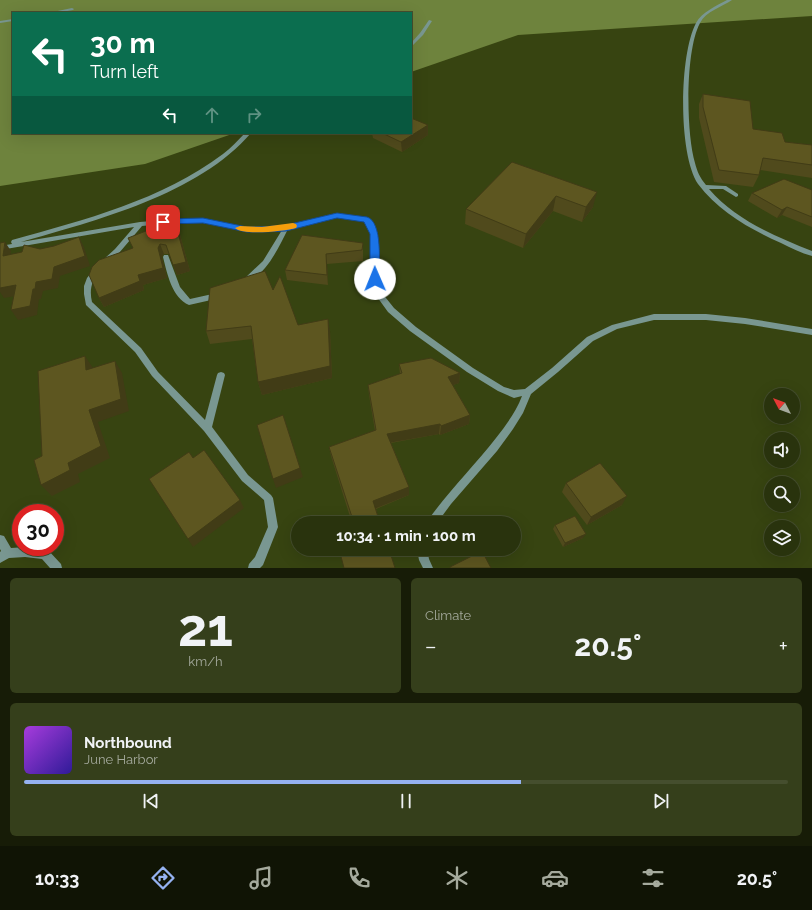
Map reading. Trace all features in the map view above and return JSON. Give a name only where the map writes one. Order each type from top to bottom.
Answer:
[{"type":"street","points":[[730,0],[712,10],[699,22],[694,33],[685,100],[690,158],[696,176],[726,209],[783,241],[812,254]]},
{"type":"street","points":[[56,12],[72,9]]},
{"type":"street","points":[[0,22],[12,20]]},
{"type":"street","points":[[412,45],[422,34],[430,20]]},
{"type":"street","points":[[0,247],[122,209],[179,184],[224,156],[247,134]]},
{"type":"street","points":[[704,186],[724,187],[736,195]]},
{"type":"street","points":[[0,247],[140,224],[190,220],[203,221],[247,230],[286,228],[337,215],[367,219],[375,234],[375,279],[379,294],[391,310],[413,330],[470,370],[501,389],[514,394],[527,392],[590,339],[615,327],[654,317],[706,317],[745,321],[812,332]]},
{"type":"street","points":[[140,224],[117,251],[98,268],[91,277],[86,292],[89,303],[138,350],[155,374],[207,428],[245,478],[268,498],[273,527],[259,561],[253,568]]},
{"type":"street","points":[[238,286],[260,271],[270,258],[286,228]]},
{"type":"street","points":[[166,257],[174,286],[182,297],[189,302],[227,293]]},
{"type":"street","points":[[207,428],[221,375]]},
{"type":"street","points":[[437,516],[487,457],[518,415],[523,406],[527,392]]},
{"type":"street","points":[[0,540],[4,555],[25,552],[44,554],[57,568]]},
{"type":"street","points":[[423,556],[428,568]]},
{"type":"green space","points":[[0,0],[812,0],[812,16],[518,35],[412,72],[412,12],[12,12],[12,134],[232,134],[145,164],[0,186]]},
{"type":"building","points":[[703,94],[750,101],[753,129],[782,133],[785,142],[812,145],[812,165],[763,158],[759,175],[719,170],[703,107]]},
{"type":"building","points":[[412,118],[428,125],[401,142],[384,134],[412,134]]},
{"type":"building","points":[[512,162],[597,192],[586,207],[556,196],[526,234],[466,209]]},
{"type":"building","points":[[784,179],[812,190],[812,217],[787,207],[782,210],[752,193]]},
{"type":"building","points":[[175,222],[186,262],[173,265],[166,245],[160,244],[158,248],[163,268],[138,275],[140,281],[99,298],[89,275],[92,267],[99,260],[133,248],[128,238],[151,228]]},
{"type":"building","points":[[302,235],[363,243],[362,250],[326,254],[327,275],[285,270]]},
{"type":"building","points":[[79,237],[85,256],[54,267],[52,279],[36,282],[35,289],[33,289],[30,306],[11,310],[16,285],[0,288],[0,243],[5,242],[3,256],[22,252],[24,245],[40,249],[54,246]]},
{"type":"building","points":[[265,271],[273,290],[280,276],[298,325],[328,319],[330,366],[258,382],[251,326],[206,331],[210,288]]},
{"type":"building","points":[[85,356],[86,370],[115,361],[121,399],[89,410],[101,446],[68,463],[70,470],[41,485],[34,460],[42,456],[38,371]]},
{"type":"building","points":[[431,358],[460,373],[448,377],[470,415],[441,426],[440,424],[387,434],[409,487],[373,501],[378,516],[352,516],[329,447],[376,430],[368,385],[402,373],[399,364]]},
{"type":"building","points":[[283,415],[300,468],[273,479],[257,425]]},
{"type":"building","points":[[204,450],[240,500],[188,539],[149,479],[189,452],[193,458]]},
{"type":"building","points":[[600,463],[627,496],[591,517],[566,483]]},
{"type":"building","points":[[575,516],[586,534],[565,543],[555,525]]},
{"type":"building","points":[[341,556],[391,556],[395,568],[344,568]]},
{"type":"building","points":[[472,556],[485,556],[491,568],[450,568]]},
{"type":"slow traffic","points":[[240,228],[247,230],[286,228],[293,226]]},
{"type":"route","points":[[163,222],[175,220],[203,221],[247,230],[286,228],[337,215],[367,219],[375,234],[375,279]]}]
